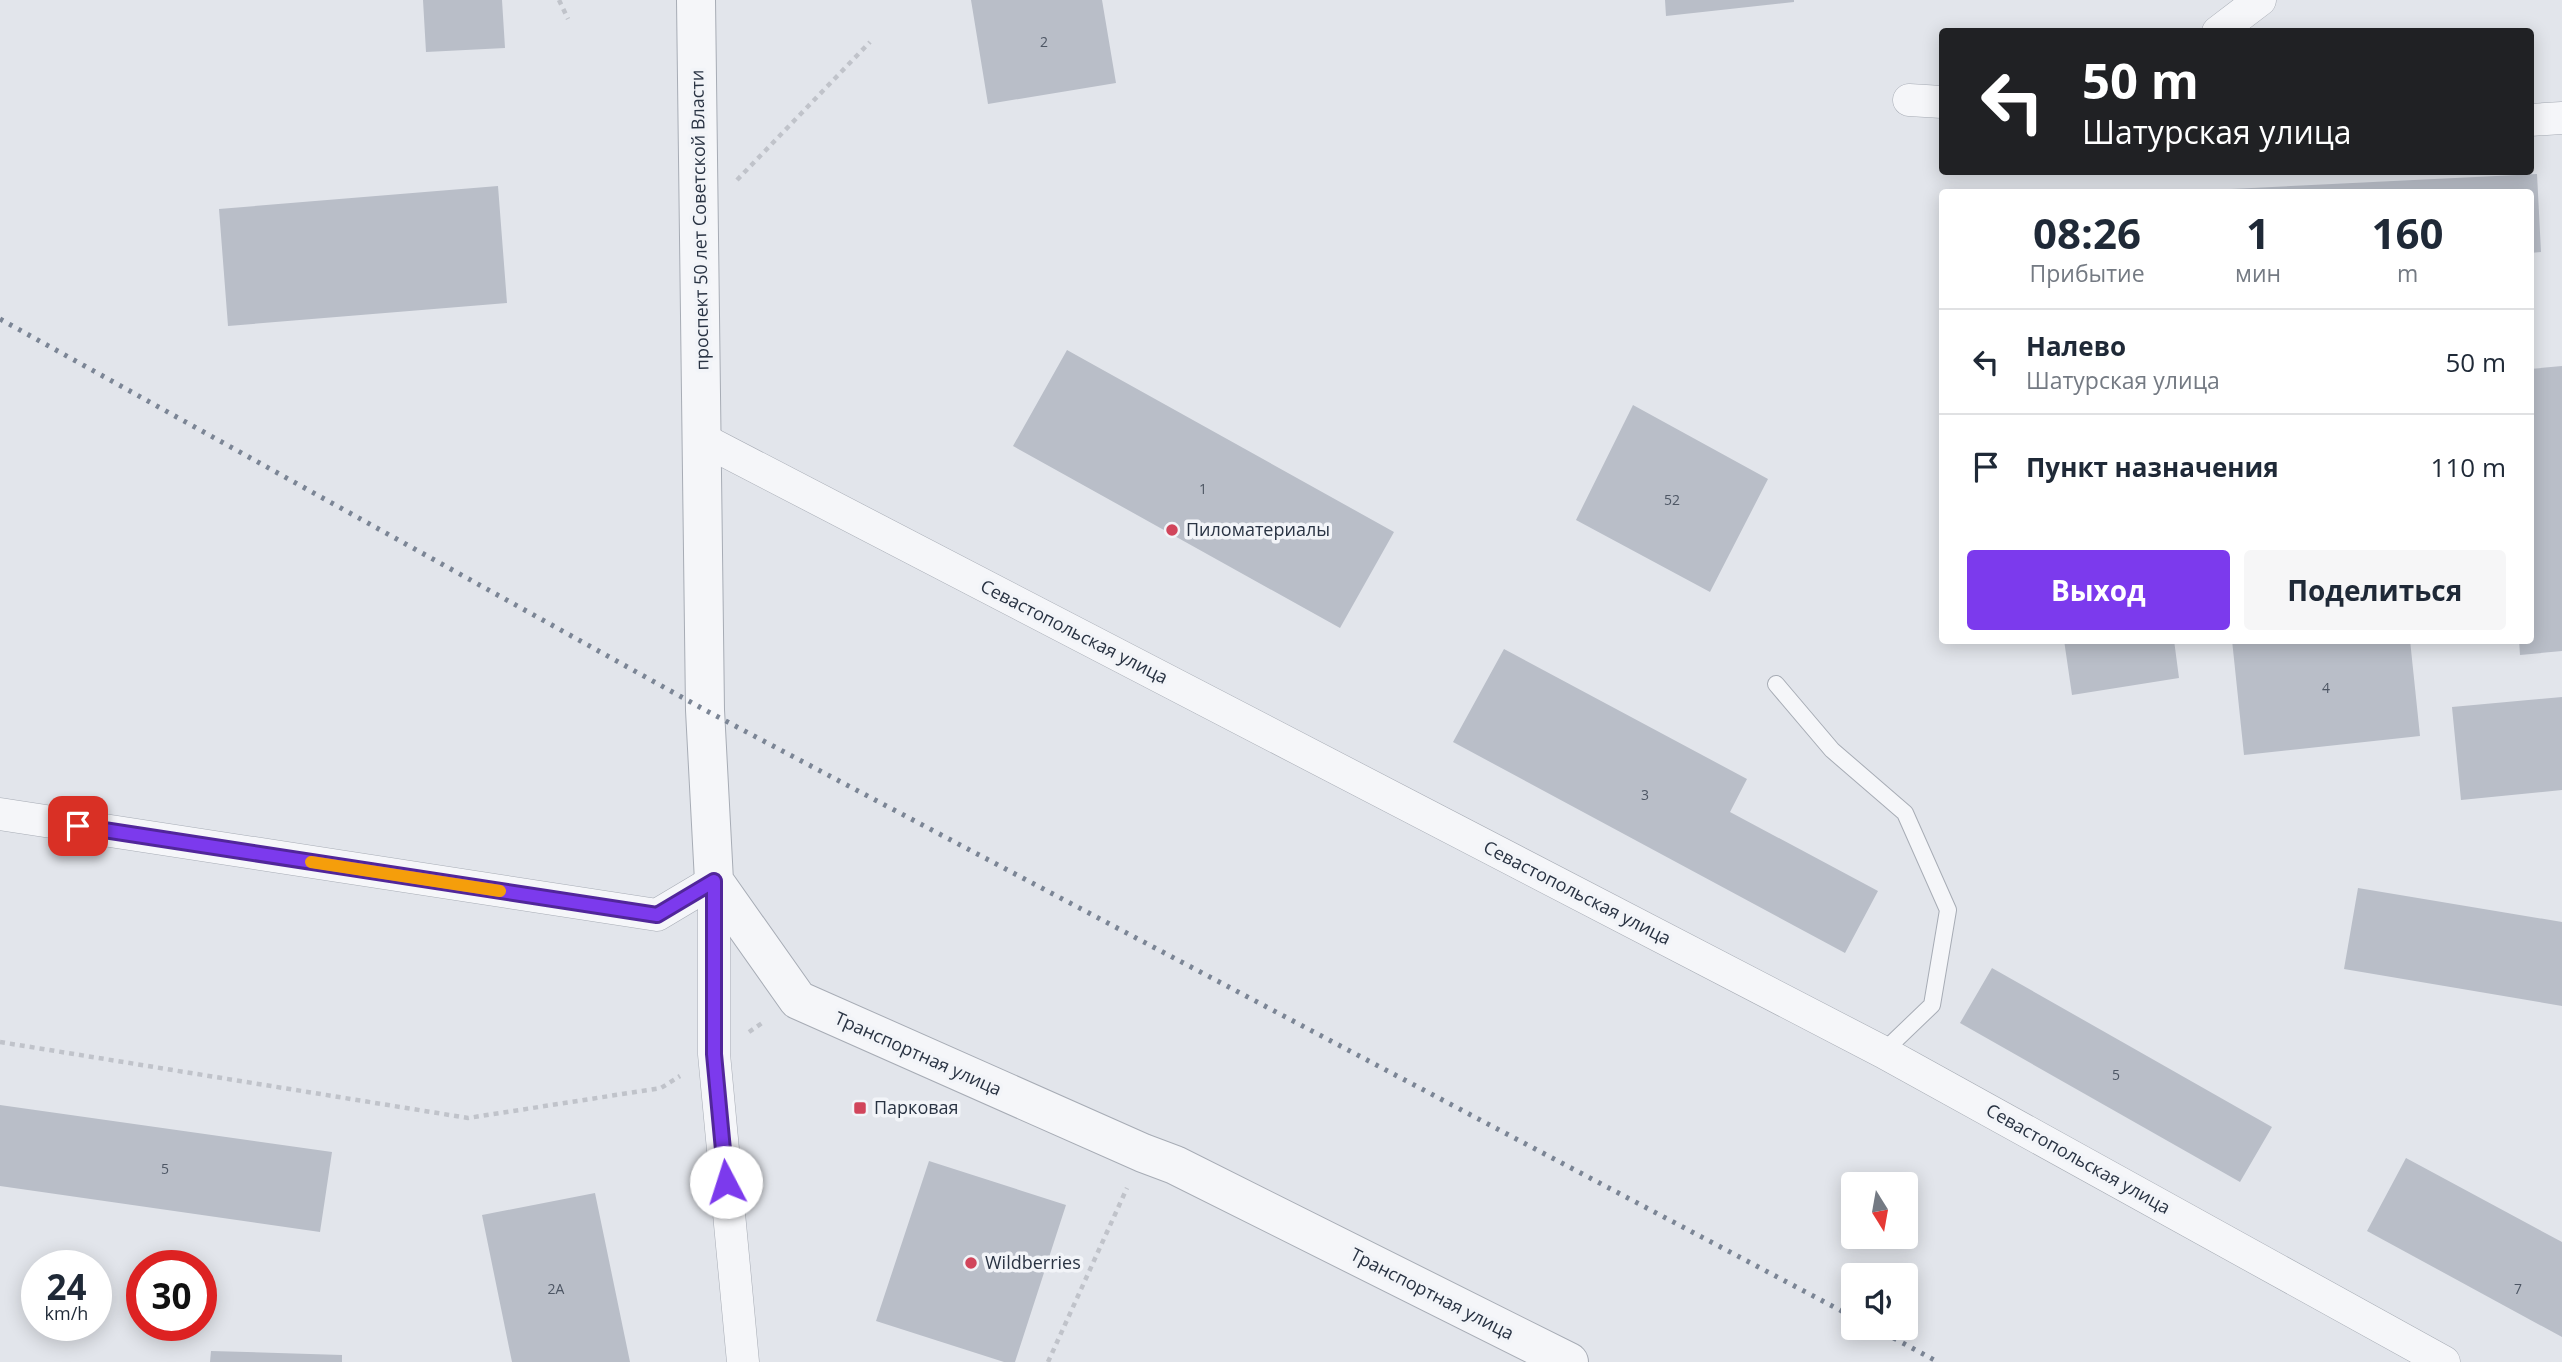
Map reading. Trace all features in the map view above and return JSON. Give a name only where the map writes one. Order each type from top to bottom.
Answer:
[{"type":"street","name":"проспект 50 лет Советской Власти","points":[[696,0],[702,439]]},
{"type":"street","points":[[2223,28],[2260,0]]},
{"type":"street","points":[[1909,100],[1939,102]]},
{"type":"street","points":[[702,439],[705,710],[714,881],[714,1054],[743,1362]]},
{"type":"street","name":"Севастопольская улица","points":[[702,439],[1883,1052],[2444,1362]]},
{"type":"street","points":[[0,814],[657,915],[714,881]]},
{"type":"street","points":[[714,881],[798,1000]]},
{"type":"street","name":"Транспортная улица","points":[[798,1000],[1174,1165],[1569,1362]]},
{"type":"lane","points":[[1776,684],[1832,750],[1905,813],[1948,910],[1932,1005],[1883,1052]]},
{"type":"path","points":[[559,0],[568,19]]},
{"type":"path","points":[[700,220],[870,42]]},
{"type":"path","points":[[0,1041],[468,1118],[661,1088],[798,1000]]},
{"type":"path","points":[[1048,1362],[1143,1153]]},
{"type":"building","points":[[423,0],[502,0],[505,48],[426,52]]},
{"type":"building","points":[[971,0],[1102,0],[1116,83],[988,104]]},
{"type":"building","points":[[1665,0],[1794,0],[1794,2],[1666,16]]},
{"type":"building","points":[[2537,174],[2541,252],[2534,253],[2534,189],[2230,189],[2534,175]]},
{"type":"building","points":[[498,186],[507,303],[228,326],[219,209]]},
{"type":"building","points":[[1067,350],[1394,532],[1340,628],[1013,446]]},
{"type":"building","points":[[2562,366],[2562,651],[2520,655],[2519,644],[2534,644],[2534,369]]},
{"type":"building","points":[[1633,405],[1768,479],[1710,592],[1576,520]]},
{"type":"building","points":[[2065,644],[2175,644],[2179,678],[2072,695]]},
{"type":"building","points":[[2232,644],[2410,644],[2420,736],[2244,755]]},
{"type":"building","points":[[1504,649],[1747,779],[1730,812],[1878,891],[1845,953],[1453,742]]},
{"type":"building","points":[[2562,697],[2562,790],[2461,800],[2452,707]]},
{"type":"building","points":[[2358,888],[2562,922],[2562,1006],[2344,969]]},
{"type":"building","points":[[1992,968],[2272,1127],[2240,1182],[1960,1023]]},
{"type":"building","points":[[0,1105],[332,1152],[320,1232],[0,1186]]},
{"type":"building","points":[[2406,1158],[2562,1242],[2562,1337],[2367,1231]]},
{"type":"building","name":"Wildberries","points":[[929,1161],[1066,1205],[1015,1362],[1004,1362],[876,1321]]},
{"type":"building","points":[[595,1193],[630,1362],[512,1362],[482,1215]]},
{"type":"building","points":[[211,1351],[342,1355],[342,1362],[210,1362]]},
{"type":"railway","points":[[0,319],[705,710],[1841,1311]]},
{"type":"railway","points":[[1897,1340],[1938,1362]]},
{"type":"slow traffic","points":[[311,862],[500,891]]},
{"type":"place","name":"Пиломатериалы","points":[[1172,530]]},
{"type":"place","name":"Парковая","points":[[860,1108]]},
{"type":"place","name":"Wildberries","points":[[971,1263]]},
{"type":"route","points":[[78,826],[657,915],[714,881],[714,1054],[726,1182]]}]
